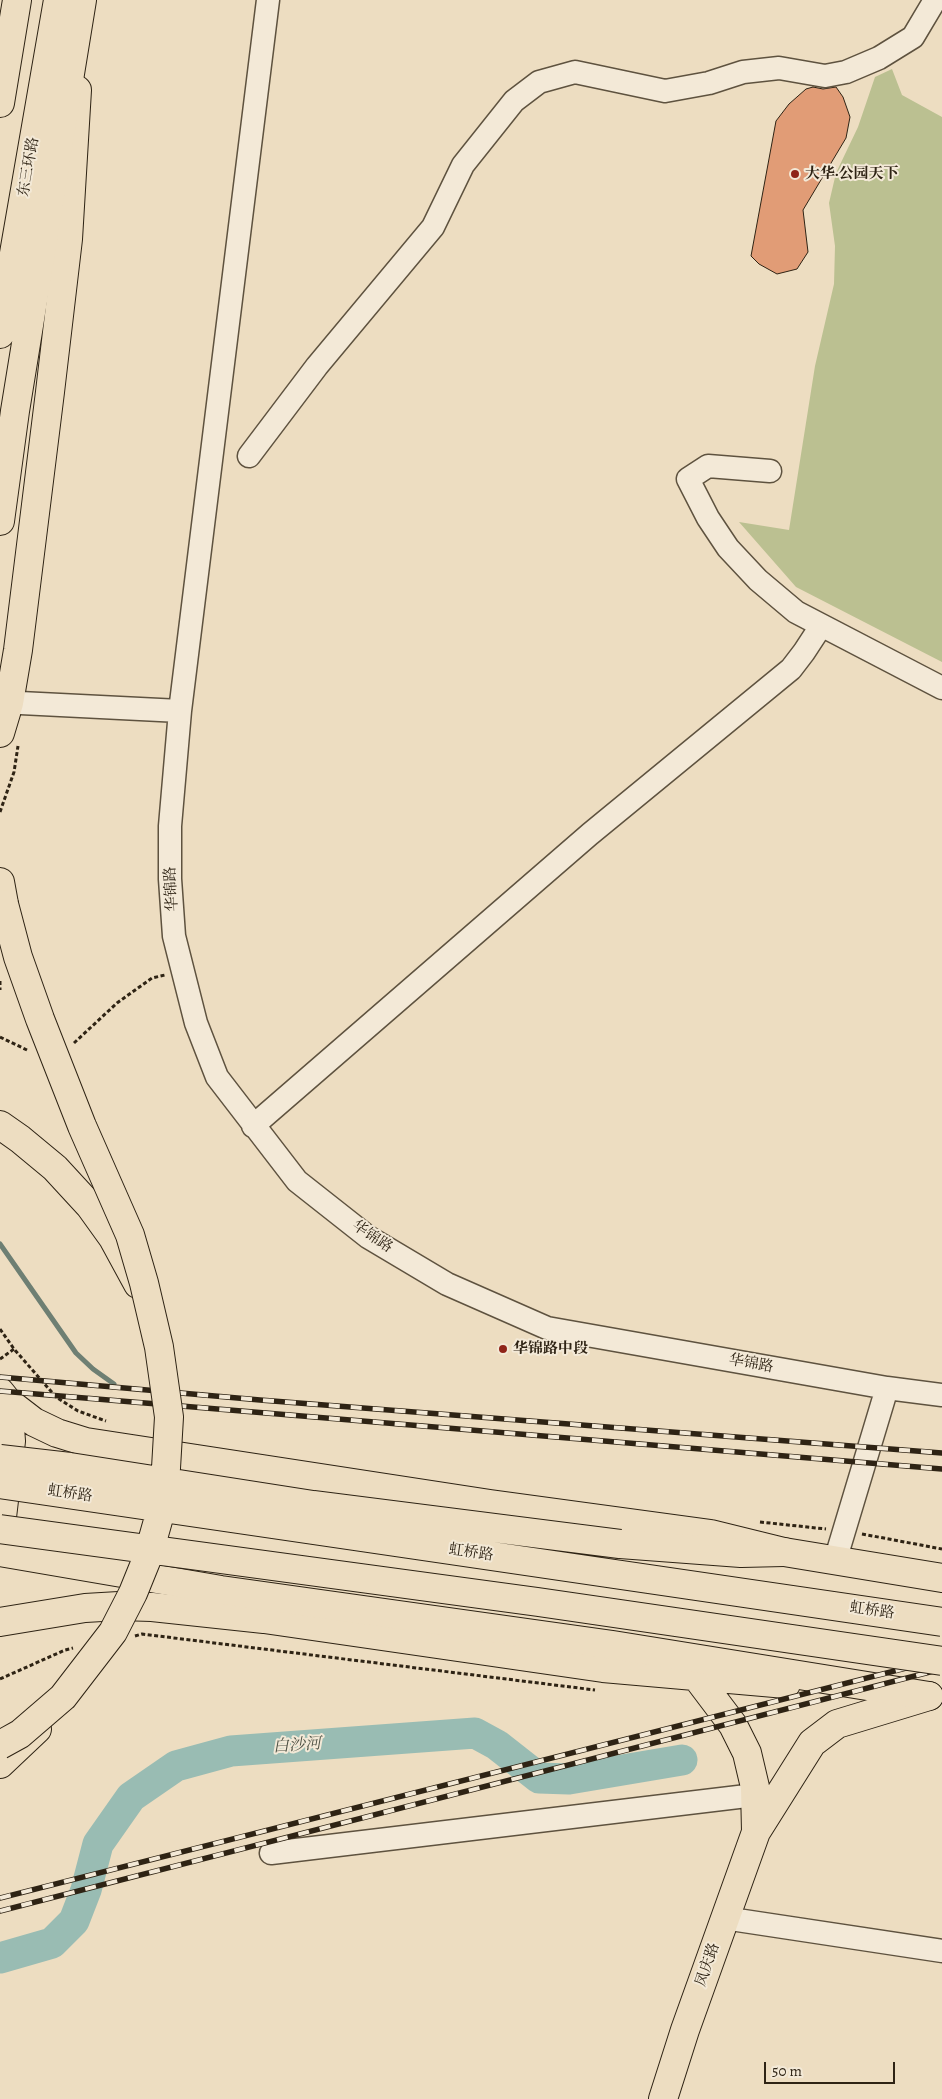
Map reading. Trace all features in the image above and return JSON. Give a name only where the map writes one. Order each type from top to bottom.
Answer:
[{"type":"main road","points":[[0,103],[17,0]]},
{"type":"main road","name":"东三环路","points":[[0,334],[58,0]]},
{"type":"main road","points":[[0,521],[15,411],[82,0]]},
{"type":"main road","points":[[9,738],[4,702],[25,594],[68,239],[82,0]]},
{"type":"main road","points":[[0,882],[18,957],[40,1019],[82,1126],[130,1235],[144,1283],[159,1347],[169,1416],[161,1510],[148,1556],[133,1593],[113,1632],[63,1698],[39,1726],[0,1764]]},
{"type":"main road","points":[[0,1125],[55,1168],[90,1206],[113,1238],[137,1282],[159,1347]]},
{"type":"main road","points":[[0,1534],[11,1441],[4,1397]]},
{"type":"main road","points":[[4,1397],[34,1422],[57,1433],[86,1442],[490,1504],[711,1534],[784,1552],[942,1578]]},
{"type":"main road","points":[[0,1459],[80,1468],[323,1506],[620,1544],[741,1553],[784,1552]]},
{"type":"main road","name":"虹桥路","points":[[0,1484],[942,1622]]},
{"type":"main road","points":[[0,1529],[538,1602],[942,1661]]},
{"type":"main road","points":[[0,1552],[221,1590],[613,1645],[935,1697]]},
{"type":"main road","points":[[0,1622],[85,1608],[152,1607],[264,1619],[603,1668],[935,1697]]},
{"type":"main road","points":[[613,1645],[664,1662],[696,1676],[733,1725],[747,1753],[755,1786],[756,1832]]},
{"type":"main road","points":[[756,1832],[812,1744],[837,1724],[935,1697]]},
{"type":"main road","points":[[0,1746],[20,1734],[63,1698]]},
{"type":"main road","name":"凤庆路","points":[[663,2099],[724,1918],[756,1832]]},
{"type":"street","name":"华锦路","points":[[268,0],[180,711],[170,826],[170,878],[174,936],[196,1023],[217,1077],[297,1181],[368,1237],[447,1284],[547,1328],[887,1388],[942,1395]]},
{"type":"street","points":[[249,456],[317,366],[433,227],[463,165],[514,101],[539,82],[575,72],[665,91],[709,83],[743,72],[779,68],[825,76],[846,72],[879,58],[913,37],[935,0]]},
{"type":"street","points":[[770,471],[708,466],[688,479],[708,518],[728,548],[766,586],[796,612],[942,688]]},
{"type":"street","points":[[253,1126],[590,834],[790,669],[821,626]]},
{"type":"street","points":[[4,702],[180,711]]},
{"type":"street","points":[[835,1561],[887,1388]]},
{"type":"street","points":[[271,1853],[755,1795]]},
{"type":"street","points":[[724,1918],[942,1951]]},
{"type":"path","points":[[0,812],[14,772],[9,738]]},
{"type":"path","points":[[71,1048],[76,1039],[117,1002],[152,978]]},
{"type":"path","points":[[0,982],[0,990]]},
{"type":"path","points":[[0,1037],[26,1049],[31,1054]]},
{"type":"path","points":[[0,1329],[14,1349],[56,1397],[78,1411],[107,1421]]},
{"type":"path","points":[[0,1359],[14,1349]]},
{"type":"path","points":[[758,1521],[843,1531],[942,1549]]},
{"type":"path","points":[[132,1636],[142,1634],[581,1690],[600,1690]]},
{"type":"path","points":[[0,1679],[65,1650],[74,1648]]},
{"type":"green space","points":[[892,69],[902,95],[942,117],[942,662],[796,587],[739,522],[789,530],[815,366],[834,284],[835,246],[829,203],[836,173],[858,127],[875,77]]},
{"type":"building","name":"大华·公园天下","points":[[813,87],[823,89],[836,87],[843,97],[850,117],[846,138],[803,210],[808,252],[797,269],[777,274],[759,264],[751,256],[776,121],[789,104],[806,89]]},
{"type":"waterway","points":[[0,1244],[76,1353],[93,1369],[114,1384]]},
{"type":"waterway","name":"白沙河","points":[[0,1958],[52,1943],[74,1921],[86,1890],[98,1844],[131,1797],[176,1766],[231,1751],[475,1733],[497,1745],[539,1778],[569,1779],[682,1760]]},
{"type":"railway","points":[[0,1377],[260,1400],[942,1453]]},
{"type":"railway","points":[[0,1391],[942,1469]]},
{"type":"railway","points":[[0,1898],[942,1659]]},
{"type":"railway","points":[[0,1911],[942,1669]]},
{"type":"place","name":"大华·公园天下","points":[[795,174]]},
{"type":"place","name":"华锦路中段","points":[[503,1349]]}]
